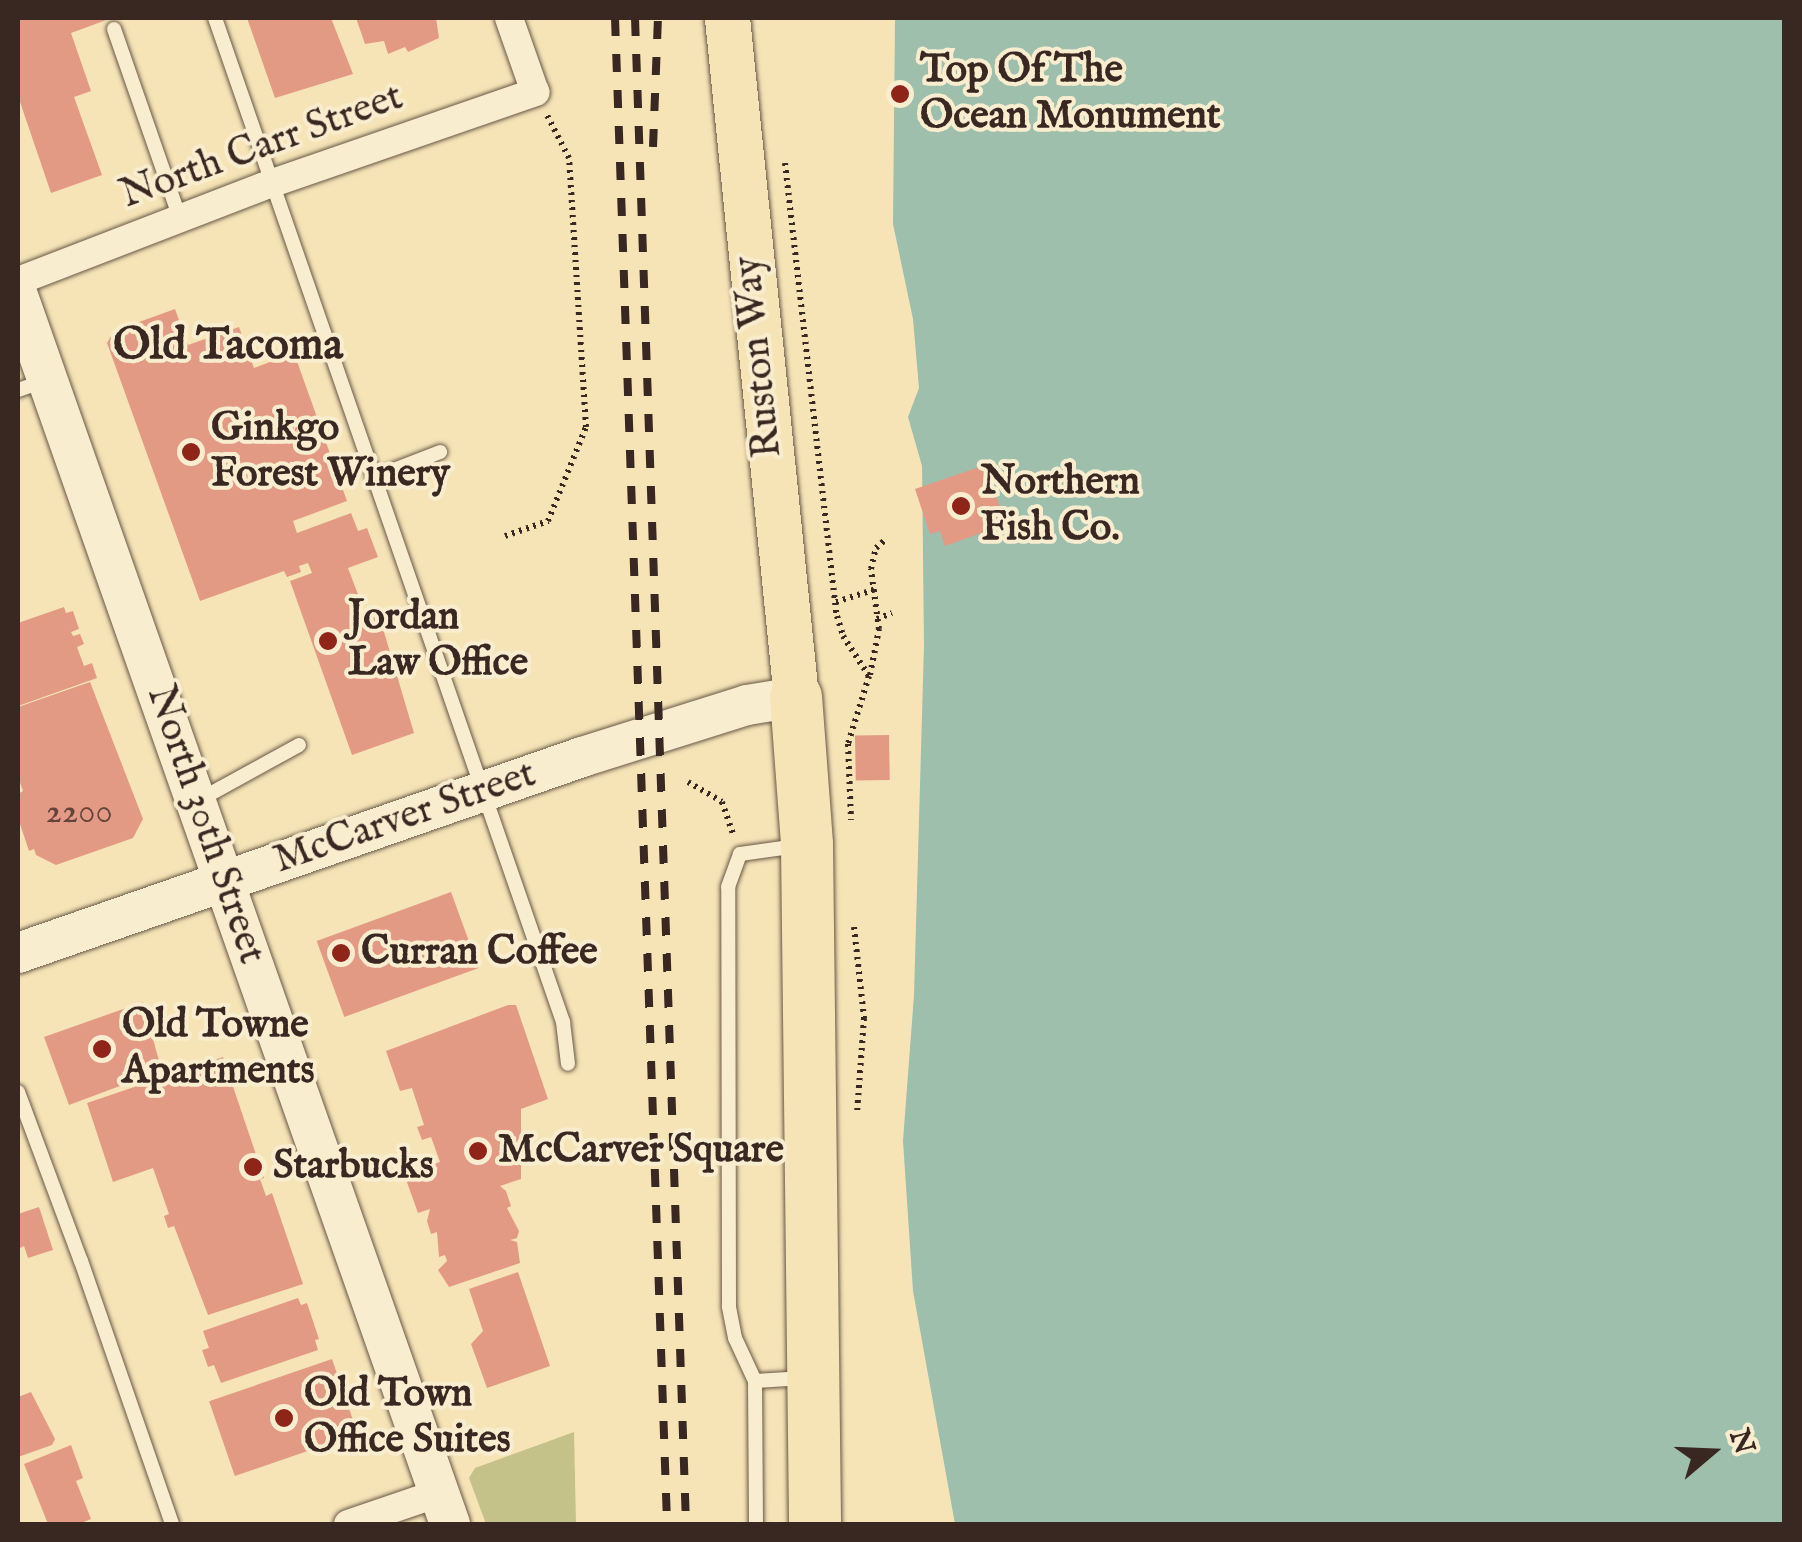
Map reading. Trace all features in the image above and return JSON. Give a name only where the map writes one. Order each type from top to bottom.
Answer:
[{"type":"highway","points":[[796,697],[807,844],[815,1524]]},
{"type":"main road","name":"Ruston Way","points":[[727,18],[796,697]]},
{"type":"main road","name":"North 30th Street","points":[[18,296],[32,385],[197,801],[445,1509]]},
{"type":"main road","name":"McCarver Street","points":[[18,953],[484,790],[747,705],[796,697]]},
{"type":"street","points":[[509,18],[535,92]]},
{"type":"street","name":"North Carr Street","points":[[18,280],[270,184],[535,92]]},
{"type":"street","points":[[348,1524],[445,1509]]},
{"type":"lane","points":[[215,18],[563,1022],[568,1064]]},
{"type":"lane","points":[[114,29],[180,218]]},
{"type":"lane","points":[[373,478],[440,452]]},
{"type":"lane","points":[[197,801],[299,745]]},
{"type":"lane","points":[[756,1524],[755,1381],[735,1338],[730,1306],[728,887],[740,854],[807,844]]},
{"type":"lane","points":[[18,1092],[82,1260],[172,1524]]},
{"type":"lane","points":[[755,1381],[811,1378]]},
{"type":"path","points":[[505,536],[548,521],[586,428],[569,158],[535,92]]},
{"type":"path","points":[[783,147],[837,616],[843,636],[869,676]]},
{"type":"path","points":[[853,782],[848,744],[875,661],[877,619],[872,568],[876,548],[887,538]]},
{"type":"path","points":[[836,602],[874,590]]},
{"type":"path","points":[[877,619],[892,613]]},
{"type":"path","points":[[688,782],[722,802],[740,854]]},
{"type":"shaded area","points":[[895,18],[1784,18],[1784,1524],[955,1524],[913,1291],[903,1141],[914,995],[924,645],[922,466],[908,417],[919,388],[913,319],[893,224]]},
{"type":"shaded area","points":[[574,1432],[576,1524],[486,1524],[469,1478],[475,1468]]},
{"type":"building","points":[[18,18],[112,18],[71,33],[91,91],[74,97],[102,175],[51,193],[18,96]]},
{"type":"building","points":[[247,18],[331,18],[353,74],[275,98]]},
{"type":"building","points":[[356,18],[436,18],[439,38],[408,52],[405,47],[388,54],[384,41],[365,44]]},
{"type":"building","points":[[175,309],[188,345],[239,327],[254,368],[294,353],[347,501],[293,521],[297,533],[351,513],[358,531],[367,528],[378,557],[348,568],[359,597],[352,599],[359,622],[379,615],[414,733],[352,755],[290,581],[312,573],[308,563],[299,566],[301,572],[287,577],[284,571],[200,601],[107,343],[114,331]]},
{"type":"building","points":[[985,465],[1006,524],[945,546],[940,531],[930,534],[915,489]]},
{"type":"building","points":[[64,607],[66,613],[73,611],[79,629],[71,632],[73,636],[80,634],[84,644],[77,647],[84,666],[92,663],[97,678],[18,706],[18,623]]},
{"type":"building","points":[[90,682],[143,819],[133,838],[56,865],[36,855],[34,849],[29,851],[18,818],[18,794],[23,791],[18,777],[18,707]]},
{"type":"building","points":[[889,735],[890,780],[856,781],[855,736]]},
{"type":"building","points":[[451,892],[479,968],[344,1017],[317,941]]},
{"type":"building","name":"Old Towne Apartments","points":[[143,1002],[159,1061],[149,1065],[152,1074],[69,1105],[44,1037]]},
{"type":"building","name":"McCarver Square","points":[[516,1005],[548,1099],[521,1109],[521,1179],[500,1186],[506,1191],[511,1206],[507,1208],[519,1231],[517,1238],[510,1240],[517,1242],[520,1263],[449,1287],[438,1270],[447,1261],[445,1255],[439,1257],[437,1232],[431,1234],[427,1221],[430,1209],[418,1213],[404,1174],[440,1162],[431,1137],[422,1140],[417,1127],[424,1125],[412,1088],[400,1091],[386,1051]]},
{"type":"building","points":[[223,1057],[264,1178],[260,1179],[266,1196],[272,1193],[303,1284],[208,1315],[174,1226],[168,1228],[164,1216],[169,1214],[153,1168],[113,1182],[87,1103]]},
{"type":"building","points":[[39,1207],[53,1250],[28,1258],[24,1246],[18,1249],[18,1214]]},
{"type":"building","points":[[518,1272],[550,1366],[487,1388],[471,1344],[483,1331],[469,1289]]},
{"type":"building","points":[[298,1298],[301,1305],[307,1303],[319,1339],[315,1340],[318,1350],[221,1383],[214,1365],[208,1367],[202,1350],[209,1348],[203,1331]]},
{"type":"building","name":"Old Town Office Suites","points":[[332,1359],[358,1434],[235,1476],[209,1401]]},
{"type":"building","points":[[31,1392],[55,1439],[52,1445],[18,1457],[18,1397]]},
{"type":"building","points":[[71,1445],[83,1478],[76,1481],[91,1519],[79,1524],[48,1524],[24,1464]]},
{"type":"railway","points":[[615,18],[667,1524]]},
{"type":"railway","points":[[635,18],[686,1524]]},
{"type":"railway","points":[[653,147],[658,18]]},
{"type":"place","name":"Top Of The Ocean Monument","points":[[900,94]]},
{"type":"place","name":"Ginkgo Forest Winery","points":[[191,452]]},
{"type":"place","name":"Northern Fish Co.","points":[[961,506]]},
{"type":"place","name":"Jordan Law Office","points":[[328,641]]},
{"type":"place","name":"Curran Coffee","points":[[341,953]]},
{"type":"place","name":"Old Towne Apartments","points":[[102,1049]]},
{"type":"place","name":"McCarver Square","points":[[478,1151]]},
{"type":"place","name":"Starbucks","points":[[253,1167]]},
{"type":"place","name":"Old Town Office Suites","points":[[284,1418]]},
{"type":"district","name":"Old Tacoma","points":[[228,346]]}]
